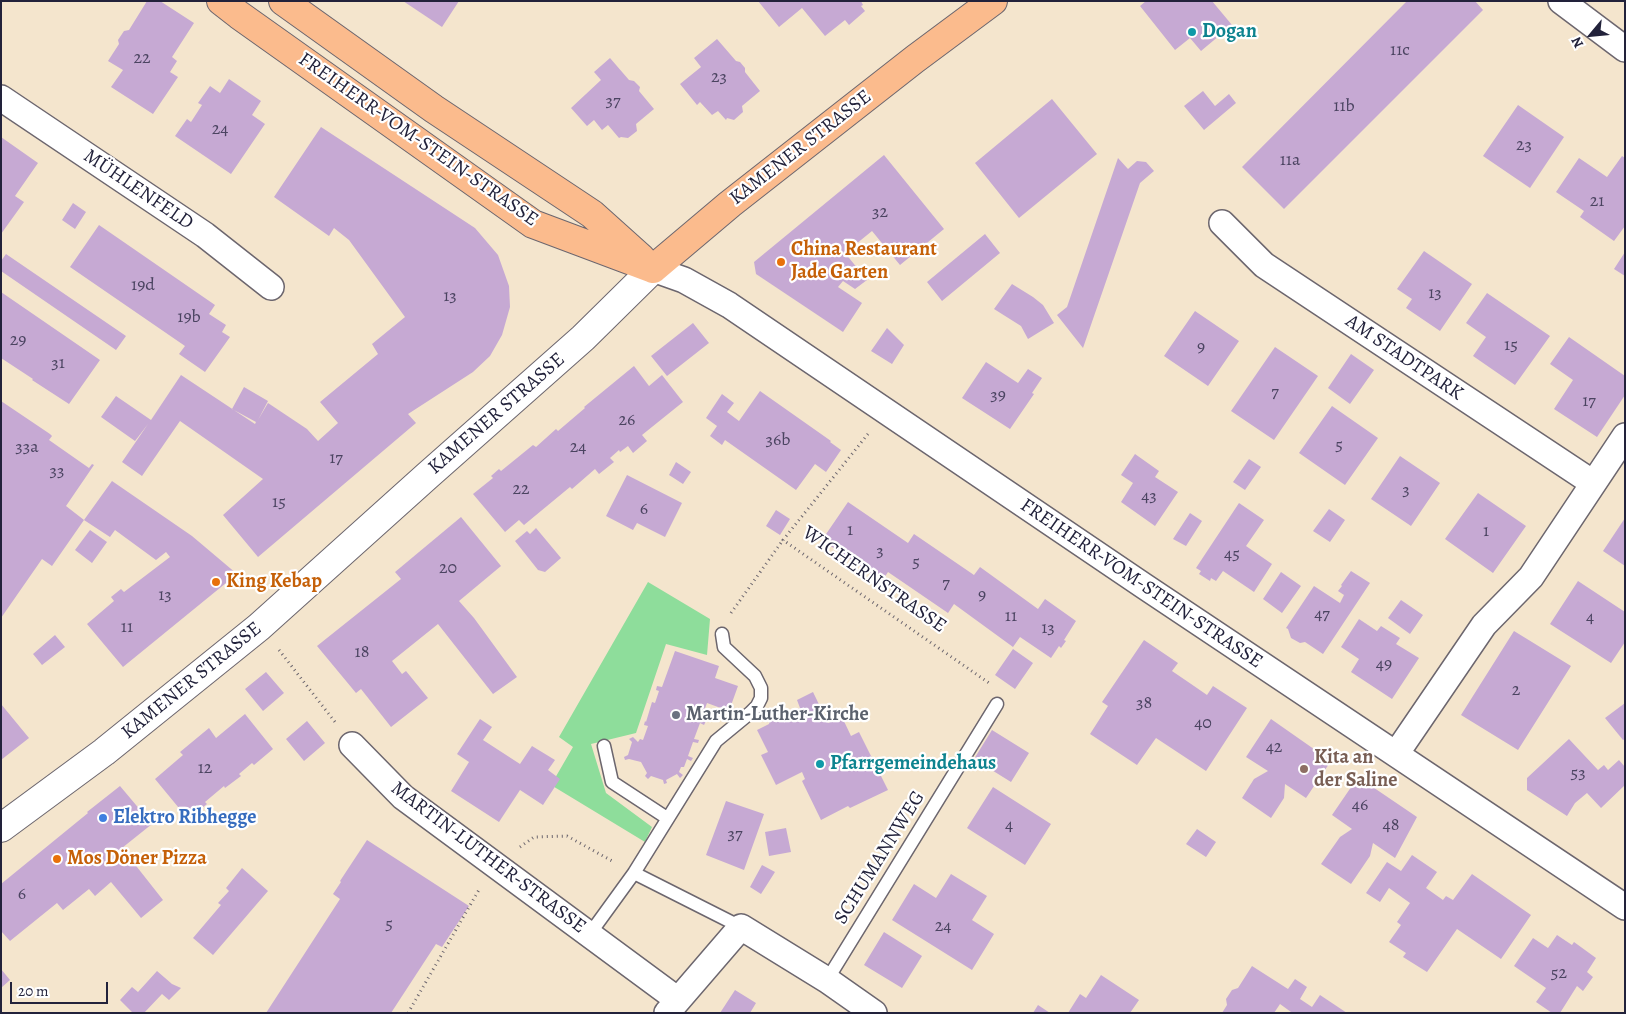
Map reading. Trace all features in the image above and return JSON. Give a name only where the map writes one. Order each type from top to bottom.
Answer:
[{"type":"main road","name":"FREIHERR-VOM-STEIN-STRASSE","points":[[222,1],[533,224],[653,269]]},
{"type":"main road","name":"FREIHERR-VOM-STEIN-STRASSE","points":[[283,1],[434,109],[592,214],[653,269]]},
{"type":"main road","name":"KAMENER STRASSE","points":[[653,269],[730,204],[915,58],[993,1]]},
{"type":"street","points":[[1560,1],[1625,49]]},
{"type":"street","name":"MÜHLENFELD","points":[[1,98],[205,235],[271,287]]},
{"type":"street","name":"AM STADTPARK","points":[[1222,223],[1264,265],[1593,483]]},
{"type":"street","name":"FREIHERR-VOM-STEIN-STRASSE","points":[[653,269],[684,280],[729,305],[1625,907]]},
{"type":"street","name":"KAMENER STRASSE","points":[[1,828],[104,752],[259,627],[426,476],[583,338],[653,269]]},
{"type":"street","points":[[1396,754],[1484,625],[1531,577],[1625,436]]},
{"type":"street","name":"MARTIN-LUTHER-STRASSE","points":[[352,745],[402,797],[589,935],[672,1007]]},
{"type":"street","points":[[672,1007],[741,928],[827,980],[874,1013]]},
{"type":"lane","points":[[589,935],[634,873],[716,741],[750,713],[757,706],[761,698],[761,688],[755,676],[724,647],[722,634]]},
{"type":"lane","name":"SCHUMANNWEG","points":[[827,980],[997,704]]},
{"type":"lane","points":[[604,746],[612,782],[667,818]]},
{"type":"lane","points":[[634,873],[741,928]]},
{"type":"path","name":"WICHERNSTRASSE","points":[[886,412],[783,540],[996,688]]},
{"type":"path","points":[[722,634],[726,620],[783,540]]},
{"type":"path","points":[[259,627],[288,661],[352,745]]},
{"type":"path","points":[[408,1013],[494,864],[534,837],[567,836],[634,873]]},
{"type":"green space","points":[[648,582],[710,619],[707,655],[666,644],[636,733],[591,744],[606,793],[652,827],[645,842],[551,785],[573,747],[559,737]]},
{"type":"building","points":[[147,1],[160,1],[194,23],[172,57],[177,61],[170,72],[178,77],[153,114],[111,87],[123,70],[108,61],[119,44],[118,40],[124,31],[129,30]]},
{"type":"building","points":[[403,1],[459,1],[442,27]]},
{"type":"building","points":[[758,1],[861,1],[863,5],[861,6],[865,11],[849,25],[845,20],[825,36],[802,8],[779,27]]},
{"type":"building","name":"Dogan","points":[[1146,1],[1212,1],[1232,25],[1201,51],[1190,38],[1175,50],[1140,6]]},
{"type":"building","points":[[1407,1],[1475,1],[1483,10],[1284,209],[1242,167]]},
{"type":"building","points":[[717,39],[736,61],[740,62],[745,68],[745,72],[760,91],[742,106],[743,112],[734,120],[727,118],[726,120],[718,111],[712,115],[700,102],[697,105],[680,84],[701,67],[694,58]]},
{"type":"building","points":[[610,58],[629,80],[634,81],[640,87],[639,91],[654,109],[636,124],[637,131],[628,138],[619,138],[608,125],[602,130],[594,120],[587,126],[571,108],[601,80],[594,72]]},
{"type":"building","points":[[229,79],[261,101],[252,115],[265,124],[231,174],[175,136],[187,119],[191,122],[202,105],[198,103],[210,86],[220,93]]},
{"type":"building","points":[[1203,91],[1215,106],[1229,94],[1236,103],[1204,130],[1184,106]]},
{"type":"building","points":[[1052,99],[1097,154],[1019,218],[975,163]]},
{"type":"building","points":[[1518,105],[1564,137],[1530,188],[1483,156]]},
{"type":"building","points":[[321,127],[475,228],[498,255],[509,286],[510,307],[502,335],[490,356],[473,372],[408,414],[416,423],[258,557],[223,515],[263,479],[180,421],[142,476],[122,462],[148,424],[135,441],[101,417],[116,396],[151,420],[181,375],[232,409],[244,387],[268,401],[258,420],[268,403],[307,429],[318,441],[338,423],[320,402],[378,354],[372,344],[405,317],[349,240],[334,228],[329,236],[274,197]],"holes":[[[234,410],[256,422],[255,424]]]},
{"type":"building","points":[[1,137],[38,163],[15,196],[24,202],[1,234]]},
{"type":"building","points":[[884,155],[944,229],[900,265],[872,231],[845,253],[867,280],[855,289],[843,281],[838,287],[862,303],[843,332],[756,274],[754,262]]},
{"type":"building","points":[[1622,156],[1625,158],[1625,226],[1614,241],[1580,217],[1584,211],[1556,192],[1579,158],[1607,177]]},
{"type":"building","points":[[1118,158],[1128,169],[1137,161],[1146,162],[1154,171],[1140,183],[1083,348],[1057,315],[1067,307]]},
{"type":"building","points":[[73,203],[86,212],[75,229],[62,220]]},
{"type":"building","points":[[99,225],[215,305],[209,314],[226,325],[222,332],[230,337],[205,372],[179,354],[185,346],[70,267]]},
{"type":"building","points":[[985,234],[1000,253],[942,301],[927,282]]},
{"type":"building","points":[[1424,251],[1472,284],[1440,331],[1406,308],[1412,299],[1397,289]]},
{"type":"building","points":[[1625,252],[1625,276],[1614,269]]},
{"type":"building","points":[[6,254],[126,336],[116,350],[1,271],[1,261]]},
{"type":"building","points":[[1012,284],[1043,305],[1054,323],[1028,339],[1021,326],[994,309]]},
{"type":"building","points":[[1,292],[100,360],[69,404],[1,358]]},
{"type":"building","points":[[1487,293],[1550,336],[1515,385],[1473,356],[1486,337],[1466,323]]},
{"type":"building","points":[[1195,311],[1239,341],[1208,386],[1164,356]]},
{"type":"building","points":[[693,323],[709,343],[667,376],[651,356]]},
{"type":"building","points":[[887,328],[904,345],[892,364],[871,351]]},
{"type":"building","points":[[1569,337],[1625,376],[1625,395],[1597,437],[1554,409],[1573,380],[1550,364]]},
{"type":"building","points":[[1275,347],[1318,376],[1274,440],[1231,411]]},
{"type":"building","points":[[1351,354],[1374,370],[1350,404],[1328,388]]},
{"type":"building","points":[[986,362],[1018,383],[1028,369],[1042,378],[1032,393],[1034,394],[1010,429],[962,398]]},
{"type":"building","points":[[634,366],[649,386],[662,375],[683,402],[642,435],[647,441],[633,453],[628,446],[620,452],[619,450],[610,458],[614,462],[599,474],[595,469],[524,525],[519,520],[505,532],[473,494],[493,478],[491,476],[499,469],[501,471],[533,445],[536,447],[556,429],[558,431]]},
{"type":"building","points":[[760,391],[841,450],[826,472],[815,464],[796,490],[725,440],[722,445],[710,436],[717,426],[706,418],[722,394],[734,403],[727,412],[739,421]]},
{"type":"building","points":[[1,401],[50,434],[52,436],[49,440],[89,468],[92,464],[94,465],[66,506],[84,520],[52,566],[42,559],[1,618]]},
{"type":"building","points":[[1332,406],[1378,438],[1345,485],[1299,453]]},
{"type":"building","points":[[1135,454],[1159,471],[1155,477],[1178,492],[1155,526],[1121,502],[1133,483],[1121,475]]},
{"type":"building","points":[[1400,456],[1440,483],[1411,526],[1371,499]]},
{"type":"building","points":[[1249,459],[1261,467],[1245,490],[1233,482]]},
{"type":"building","points":[[676,462],[691,472],[683,484],[669,475]]},
{"type":"building","points":[[627,475],[682,503],[665,537],[637,523],[633,530],[606,516]]},
{"type":"building","points":[[112,481],[192,536],[237,574],[123,667],[87,624],[114,601],[111,597],[121,589],[124,592],[170,557],[166,552],[156,560],[115,530],[110,537],[84,520]]},
{"type":"building","points":[[1478,493],[1526,526],[1493,573],[1445,539]]},
{"type":"building","points":[[848,502],[908,543],[914,534],[974,575],[980,567],[1038,609],[1045,599],[1076,621],[1064,640],[1066,641],[1061,648],[1059,646],[1051,658],[1020,637],[1013,647],[954,604],[948,613],[888,572],[882,581],[822,540]]},
{"type":"building","points":[[1239,503],[1264,520],[1246,546],[1272,564],[1254,592],[1223,571],[1216,581],[1211,578],[1210,581],[1199,574],[1201,571],[1196,568]]},
{"type":"building","points":[[1329,509],[1345,520],[1330,542],[1313,531]]},
{"type":"building","points":[[776,510],[790,519],[780,535],[766,526]]},
{"type":"building","points":[[1190,513],[1202,521],[1186,546],[1173,539]]},
{"type":"building","points":[[461,517],[501,566],[459,601],[474,618],[517,677],[493,694],[438,624],[392,661],[402,674],[406,671],[428,698],[391,727],[361,689],[356,693],[317,646],[401,579],[395,572]]},
{"type":"building","points":[[1625,518],[1625,566],[1603,551]]},
{"type":"building","points":[[536,528],[561,558],[545,572],[538,570],[515,541],[527,531],[530,534]]},
{"type":"building","points":[[90,530],[107,542],[92,563],[75,550]]},
{"type":"building","points":[[1351,571],[1370,583],[1323,654],[1305,642],[1300,643],[1291,638],[1286,628],[1314,586],[1340,603],[1344,595],[1338,591]]},
{"type":"building","points":[[1281,572],[1301,586],[1282,613],[1263,599]]},
{"type":"building","points":[[1578,581],[1625,612],[1625,642],[1611,663],[1550,624]]},
{"type":"building","points":[[1401,600],[1423,615],[1410,634],[1388,618]]},
{"type":"building","points":[[1359,619],[1377,631],[1381,626],[1400,638],[1396,644],[1419,658],[1392,699],[1351,672],[1359,659],[1341,647]]},
{"type":"building","points":[[1514,631],[1571,666],[1518,750],[1461,715]]},
{"type":"building","points":[[55,635],[65,647],[42,665],[33,654]]},
{"type":"building","points":[[1144,640],[1178,663],[1172,671],[1207,695],[1213,686],[1247,708],[1206,771],[1156,738],[1137,765],[1090,734],[1108,706],[1102,702]]},
{"type":"building","points":[[1013,649],[1033,663],[1015,689],[995,675]]},
{"type":"building","name":"Martin-Luther-Kirche","points":[[675,651],[719,666],[715,678],[738,686],[729,711],[707,703],[701,719],[706,721],[704,725],[700,723],[694,739],[699,740],[698,743],[693,742],[688,756],[693,758],[691,761],[687,759],[684,767],[681,767],[679,772],[683,775],[680,778],[677,774],[666,780],[667,783],[664,784],[663,780],[651,776],[648,779],[645,776],[647,773],[641,762],[625,760],[624,757],[628,755],[632,742],[629,739],[633,737],[638,742],[640,739],[643,740],[648,726],[644,725],[645,721],[652,702],[655,703],[659,691],[656,690],[657,686],[662,687]]},
{"type":"building","points":[[266,672],[284,693],[263,711],[245,689]]},
{"type":"building","name":"Pfarrgemeindehaus","points":[[813,692],[828,723],[842,717],[851,736],[859,732],[888,790],[850,808],[848,806],[821,820],[802,781],[805,779],[802,772],[776,785],[761,755],[768,752],[757,730],[769,724],[773,712],[784,716],[800,708],[797,700]]},
{"type":"building","points":[[1625,703],[1625,739],[1623,740],[1605,718]]},
{"type":"building","points":[[1,704],[29,738],[1,760]]},
{"type":"building","points":[[245,714],[273,749],[254,765],[252,763],[239,774],[241,776],[225,788],[224,786],[205,802],[207,804],[188,819],[155,779],[183,755],[180,752],[209,728],[216,738]]},
{"type":"building","points":[[480,719],[492,727],[483,740],[520,764],[532,746],[555,760],[548,770],[560,779],[543,805],[520,790],[499,822],[451,791],[469,762],[457,754]]},
{"type":"building","points":[[1271,719],[1331,761],[1306,798],[1285,784],[1284,798],[1271,818],[1242,798],[1254,779],[1268,771],[1246,757]]},
{"type":"building","points":[[307,721],[325,743],[304,761],[286,739]]},
{"type":"building","points":[[992,730],[1029,753],[1011,782],[974,759]]},
{"type":"building","points":[[1569,739],[1598,770],[1604,765],[1608,770],[1619,760],[1625,767],[1625,785],[1601,808],[1587,793],[1575,803],[1567,816],[1527,790],[1527,778]]},
{"type":"building","points":[[1358,777],[1417,817],[1395,858],[1373,843],[1370,856],[1351,884],[1321,864],[1340,837],[1352,829],[1332,815]]},
{"type":"building","points":[[120,786],[152,824],[122,848],[163,900],[141,918],[111,882],[95,896],[89,889],[63,910],[57,903],[10,941],[1,931],[1,884]]},
{"type":"building","points":[[993,787],[1051,824],[1025,865],[967,828]]},
{"type":"building","points":[[726,801],[764,814],[744,870],[706,855]]},
{"type":"building","points":[[786,828],[791,852],[769,856],[765,832]]},
{"type":"building","points":[[1197,829],[1216,842],[1206,857],[1186,844]]},
{"type":"building","points":[[367,840],[469,906],[442,947],[436,944],[391,1013],[266,1013],[340,899],[333,894]]},
{"type":"building","points":[[1412,855],[1437,872],[1426,888],[1443,900],[1446,896],[1453,900],[1472,874],[1531,915],[1501,959],[1457,929],[1427,972],[1403,957],[1406,953],[1389,942],[1401,925],[1397,922],[1410,903],[1389,888],[1380,902],[1366,893],[1387,862],[1401,871]]},
{"type":"building","points":[[762,865],[775,872],[761,894],[750,887]]},
{"type":"building","points":[[242,868],[268,891],[213,955],[193,938],[221,905],[218,903],[229,891],[226,888]]},
{"type":"building","points":[[951,874],[987,896],[972,920],[994,934],[972,970],[892,920],[914,884],[936,898]]},
{"type":"building","points":[[884,932],[922,956],[902,988],[864,965]]},
{"type":"building","points":[[1557,935],[1572,945],[1574,942],[1596,958],[1587,972],[1593,977],[1583,991],[1577,986],[1560,1013],[1552,1013],[1536,1002],[1546,988],[1514,966],[1533,938],[1548,948]]},
{"type":"building","points":[[1252,966],[1288,989],[1295,979],[1307,987],[1300,999],[1312,1007],[1320,995],[1347,1013],[1291,1013],[1280,1004],[1274,1013],[1222,1013],[1227,1005],[1226,999],[1232,990],[1238,988]]},
{"type":"building","points":[[1,969],[10,980],[1,988]]},
{"type":"building","points":[[157,971],[172,984],[181,988],[169,1000],[162,994],[144,1013],[133,1013],[120,1000],[132,987],[138,992]]},
{"type":"building","points":[[1101,975],[1139,1000],[1130,1013],[1068,1013],[1080,994],[1086,998]]},
{"type":"building","points":[[735,990],[756,1003],[750,1013],[720,1013]]},
{"type":"building","points":[[1038,1005],[1050,1013],[1033,1013]]},
{"type":"place","name":"Dogan","points":[[1192,32]]},
{"type":"place","name":"China Restaurant Jade Garten","points":[[781,262]]},
{"type":"place","name":"King Kebap","points":[[216,582]]},
{"type":"place","name":"Martin-Luther-Kirche","points":[[676,715]]},
{"type":"place","name":"Pfarrgemeindehaus","points":[[820,764]]},
{"type":"place","name":"Kita an der Saline","points":[[1304,769]]},
{"type":"place","name":"Elektro Ribhegge","points":[[103,818]]},
{"type":"place","name":"Mos Döner Pizza","points":[[57,859]]}]
